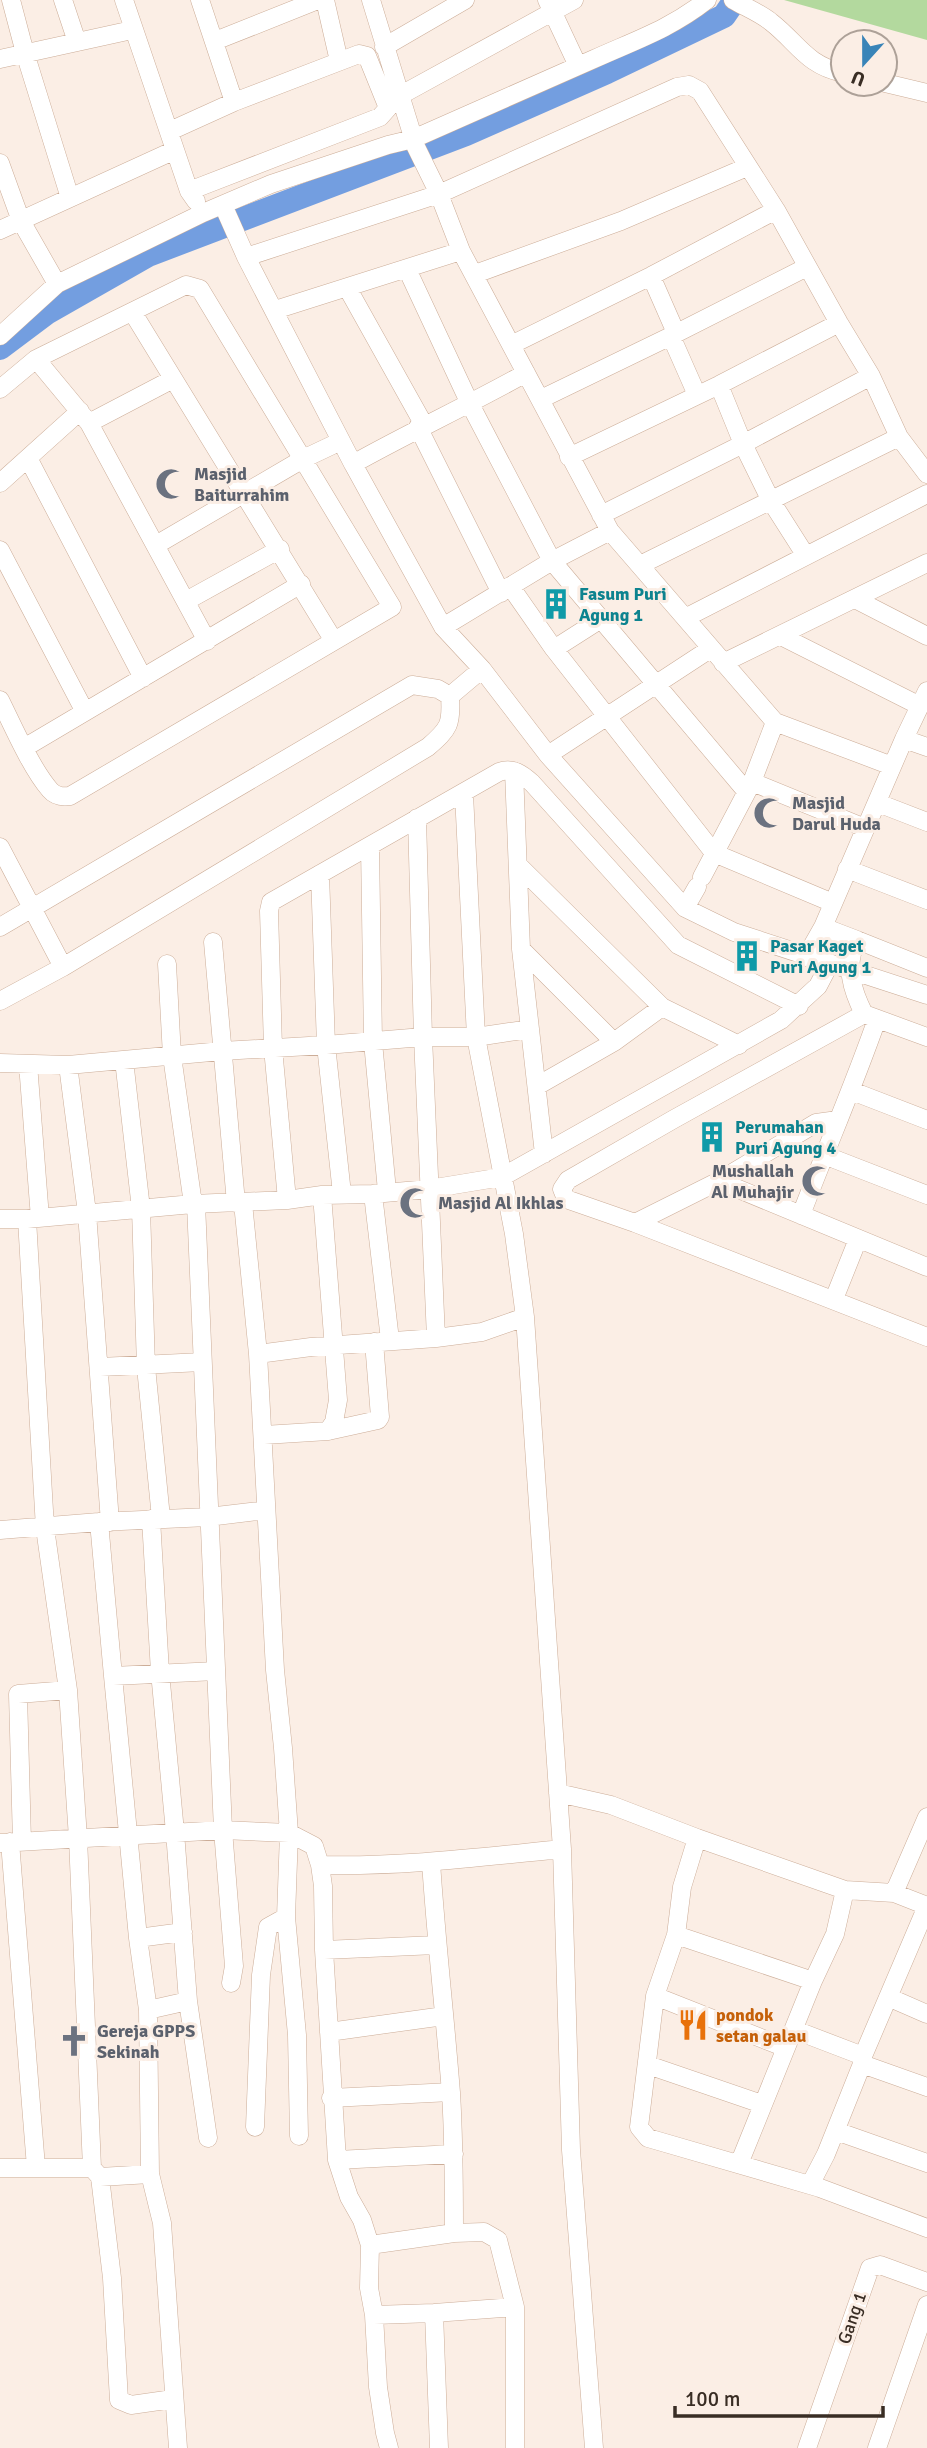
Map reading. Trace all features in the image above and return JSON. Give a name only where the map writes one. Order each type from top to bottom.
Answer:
[{"type":"street","points":[[11,0],[70,198]]},
{"type":"street","points":[[63,0],[77,42]]},
{"type":"street","points":[[124,0],[189,191],[203,213]]},
{"type":"street","points":[[200,0],[234,102]]},
{"type":"street","points":[[215,41],[318,0]]},
{"type":"street","points":[[326,0],[339,61]]},
{"type":"street","points":[[371,0],[414,143],[439,194],[461,251],[610,531],[775,722],[892,766]]},
{"type":"street","points":[[384,47],[465,0]]},
{"type":"street","points":[[401,95],[549,6],[574,0]]},
{"type":"street","points":[[0,336],[57,284],[203,213],[226,210],[283,179],[388,145],[414,143],[578,66],[641,40],[685,17],[707,0]]},
{"type":"street","points":[[733,0],[771,21],[795,47],[817,63],[829,68]]},
{"type":"street","points":[[549,6],[578,66]]},
{"type":"street","points":[[0,59],[132,30]]},
{"type":"street","points":[[170,131],[234,102],[359,54],[367,56],[388,108],[385,114],[189,191]]},
{"type":"street","points":[[244,252],[439,194],[677,87],[689,85],[700,90],[776,210],[838,323],[871,376],[899,437],[927,474]]},
{"type":"street","points":[[899,86],[927,93]]},
{"type":"street","points":[[0,230],[174,150]]},
{"type":"street","points":[[0,163],[21,221],[57,284]]},
{"type":"street","points":[[475,274],[621,221],[747,167]]},
{"type":"street","points":[[226,210],[244,252],[341,441],[443,627],[482,669],[548,755],[685,908],[734,932],[829,965],[852,982],[927,995]]},
{"type":"street","points":[[511,345],[776,210]]},
{"type":"street","points":[[275,310],[461,251]]},
{"type":"street","points":[[541,399],[807,267]]},
{"type":"street","points":[[407,269],[470,404],[552,561],[655,684],[749,786],[865,828]]},
{"type":"street","points":[[651,276],[697,395]]},
{"type":"street","points":[[0,389],[36,359],[186,285],[200,289],[392,607],[70,796],[62,797],[51,791],[24,748],[0,700]]},
{"type":"street","points":[[348,289],[505,590],[714,853],[833,903]]},
{"type":"street","points":[[133,313],[334,641]]},
{"type":"street","points":[[569,457],[719,385],[838,323]]},
{"type":"street","points":[[36,359],[84,417],[207,641]]},
{"type":"street","points":[[353,464],[526,373]]},
{"type":"street","points":[[601,515],[871,376]]},
{"type":"street","points":[[0,484],[28,458],[84,417],[173,379]]},
{"type":"street","points":[[719,385],[743,444],[771,501],[806,556]]},
{"type":"street","points":[[640,565],[899,437]]},
{"type":"street","points":[[156,545],[303,459],[341,441]]},
{"type":"street","points":[[28,458],[144,678]]},
{"type":"street","points":[[685,618],[927,494]]},
{"type":"street","points":[[443,627],[552,561],[610,531]]},
{"type":"street","points":[[186,601],[280,549]]},
{"type":"street","points":[[0,550],[85,712]]},
{"type":"street","points":[[723,663],[927,563]]},
{"type":"street","points":[[24,748],[301,584]]},
{"type":"street","points":[[855,599],[927,636]]},
{"type":"street","points":[[554,649],[601,619]]},
{"type":"street","points":[[780,636],[924,698],[833,903],[806,957]]},
{"type":"street","points":[[548,755],[710,649]]},
{"type":"street","points":[[450,696],[482,669]]},
{"type":"street","points":[[0,927],[412,685],[431,687],[450,696]]},
{"type":"street","points":[[0,999],[63,967],[428,747],[444,734],[452,718],[450,696]]},
{"type":"street","points":[[685,908],[749,786],[775,722]]},
{"type":"street","points":[[904,739],[927,747]]},
{"type":"street","points":[[287,1200],[273,1048],[269,911],[271,902],[499,772],[507,769],[514,771],[532,783],[678,945],[799,1006]]},
{"type":"street","points":[[514,771],[521,948],[544,1154]]},
{"type":"street","points":[[464,794],[476,1037],[514,1234],[525,1317],[562,1849],[571,2150],[594,2448]]},
{"type":"street","points":[[878,803],[927,822]]},
{"type":"street","points":[[417,818],[436,1338]]},
{"type":"street","points":[[264,1435],[328,1431],[380,1418],[380,1193],[373,1042],[370,846]]},
{"type":"street","points":[[0,847],[63,967]]},
{"type":"street","points":[[518,865],[662,1007],[738,1045]]},
{"type":"street","points":[[847,869],[927,900]]},
{"type":"street","points":[[320,874],[326,1045],[342,1195]]},
{"type":"street","points":[[822,927],[927,968]]},
{"type":"street","points":[[857,940],[849,958],[852,982],[871,1016],[927,1037]]},
{"type":"street","points":[[214,942],[222,1051],[258,1354],[264,1435],[275,1670],[289,1833],[286,1917],[298,2035],[299,2136]]},
{"type":"street","points":[[521,948],[614,1042]]},
{"type":"street","points":[[167,964],[172,1056],[195,1204],[223,1830],[234,1966],[231,1983]]},
{"type":"street","points":[[0,1219],[33,1219],[195,1204],[429,1189],[502,1177],[781,1020],[818,986],[829,965]]},
{"type":"street","points":[[537,1086],[614,1042],[662,1007]]},
{"type":"street","points":[[801,1215],[852,1091],[871,1016]]},
{"type":"street","points":[[871,1016],[674,1119],[568,1180],[562,1189],[566,1199],[834,1299],[927,1337]]},
{"type":"street","points":[[0,1063],[68,1065],[423,1037],[476,1037],[530,1029]]},
{"type":"street","points":[[124,1060],[141,1209],[146,1367],[156,1519],[160,1672],[188,2001],[208,2138]]},
{"type":"street","points":[[28,1064],[45,1528],[68,1690],[96,2172],[111,2278],[120,2400],[131,2405],[173,2399]]},
{"type":"street","points":[[68,1065],[87,1213],[100,1367],[113,1676],[138,1938],[148,2010],[150,2174],[162,2223],[178,2448]]},
{"type":"street","points":[[657,1091],[674,1119]]},
{"type":"street","points":[[852,1091],[927,1120]]},
{"type":"street","points":[[635,1223],[719,1181],[816,1123],[838,1120]]},
{"type":"street","points":[[824,1155],[927,1195]]},
{"type":"street","points":[[719,1181],[927,1267]]},
{"type":"street","points":[[322,1195],[338,1400],[334,1422],[328,1431]]},
{"type":"street","points":[[834,1299],[858,1239]]},
{"type":"street","points":[[258,1354],[482,1332],[525,1317]]},
{"type":"street","points":[[100,1367],[146,1367],[202,1362]]},
{"type":"street","points":[[0,1530],[208,1517],[266,1510]]},
{"type":"street","points":[[113,1676],[216,1671]]},
{"type":"street","points":[[36,2166],[11,1843],[9,1695],[68,1690]]},
{"type":"street","points":[[558,1793],[611,1805],[845,1891],[894,1893],[927,1906],[836,2131],[810,2185]]},
{"type":"street","points":[[894,1893],[927,1817]]},
{"type":"street","points":[[11,1843],[223,1830],[289,1833],[314,1846],[323,1886],[331,2098],[337,2160],[349,2197],[362,2220],[370,2245],[369,2288],[374,2315],[379,2387],[389,2448]]},
{"type":"street","points":[[697,1838],[682,1887],[676,1935],[655,1996],[639,2127],[648,2138],[810,2185],[927,2228]]},
{"type":"street","points":[[320,1865],[364,1866],[431,1862],[562,1849]]},
{"type":"street","points":[[431,1862],[436,1945],[451,2092],[454,2233]]},
{"type":"street","points":[[739,2164],[813,1981],[835,1934],[845,1891]]},
{"type":"street","points":[[254,2127],[261,1975],[268,1927],[286,1917]]},
{"type":"street","points":[[138,1938],[183,1932]]},
{"type":"street","points":[[676,1935],[813,1981]]},
{"type":"street","points":[[324,1950],[436,1945]]},
{"type":"street","points":[[655,1996],[786,2048]]},
{"type":"street","points":[[888,1997],[927,2014]]},
{"type":"street","points":[[148,2010],[188,2001]]},
{"type":"street","points":[[329,2032],[444,2017]]},
{"type":"street","points":[[795,2030],[927,2087]]},
{"type":"street","points":[[648,2065],[762,2104]]},
{"type":"street","points":[[331,2098],[451,2092]]},
{"type":"street","points":[[836,2131],[927,2163]]},
{"type":"street","points":[[337,2160],[454,2154]]},
{"type":"street","points":[[0,2168],[36,2166],[150,2174]]},
{"type":"street","points":[[370,2245],[454,2233],[484,2232],[498,2240],[515,2307],[515,2448]]},
{"type":"street","name":"Gang 1","points":[[807,2448],[870,2268],[880,2265],[927,2283]]},
{"type":"street","points":[[877,2448],[927,2305]]},
{"type":"street","points":[[374,2315],[515,2307]]},
{"type":"street","points":[[434,2313],[439,2448]]},
{"type":"green space","points":[[784,0],[927,0],[927,40],[899,32],[899,28],[884,28]]},
{"type":"waterway","points":[[0,348],[48,312],[148,255],[466,134],[607,72],[724,16],[735,0]]},
{"type":"place","name":"Masjid Baiturrahim","points":[[171,484]]},
{"type":"place","name":"Fasum Puri Agung 1","points":[[556,604]]},
{"type":"place","name":"Masjid Darul Huda","points":[[769,813]]},
{"type":"place","name":"Pasar Kaget Puri Agung 1","points":[[747,956]]},
{"type":"place","name":"Perumahan Puri Agung 4","points":[[712,1137]]},
{"type":"place","name":"Mushallah Al Muhajir","points":[[817,1181]]},
{"type":"place","name":"Masjid Al Ikhlas","points":[[415,1203]]},
{"type":"place","name":"pondok setan galau","points":[[693,2025]]},
{"type":"place","name":"Gereja GPPS Sekinah","points":[[74,2041]]}]
